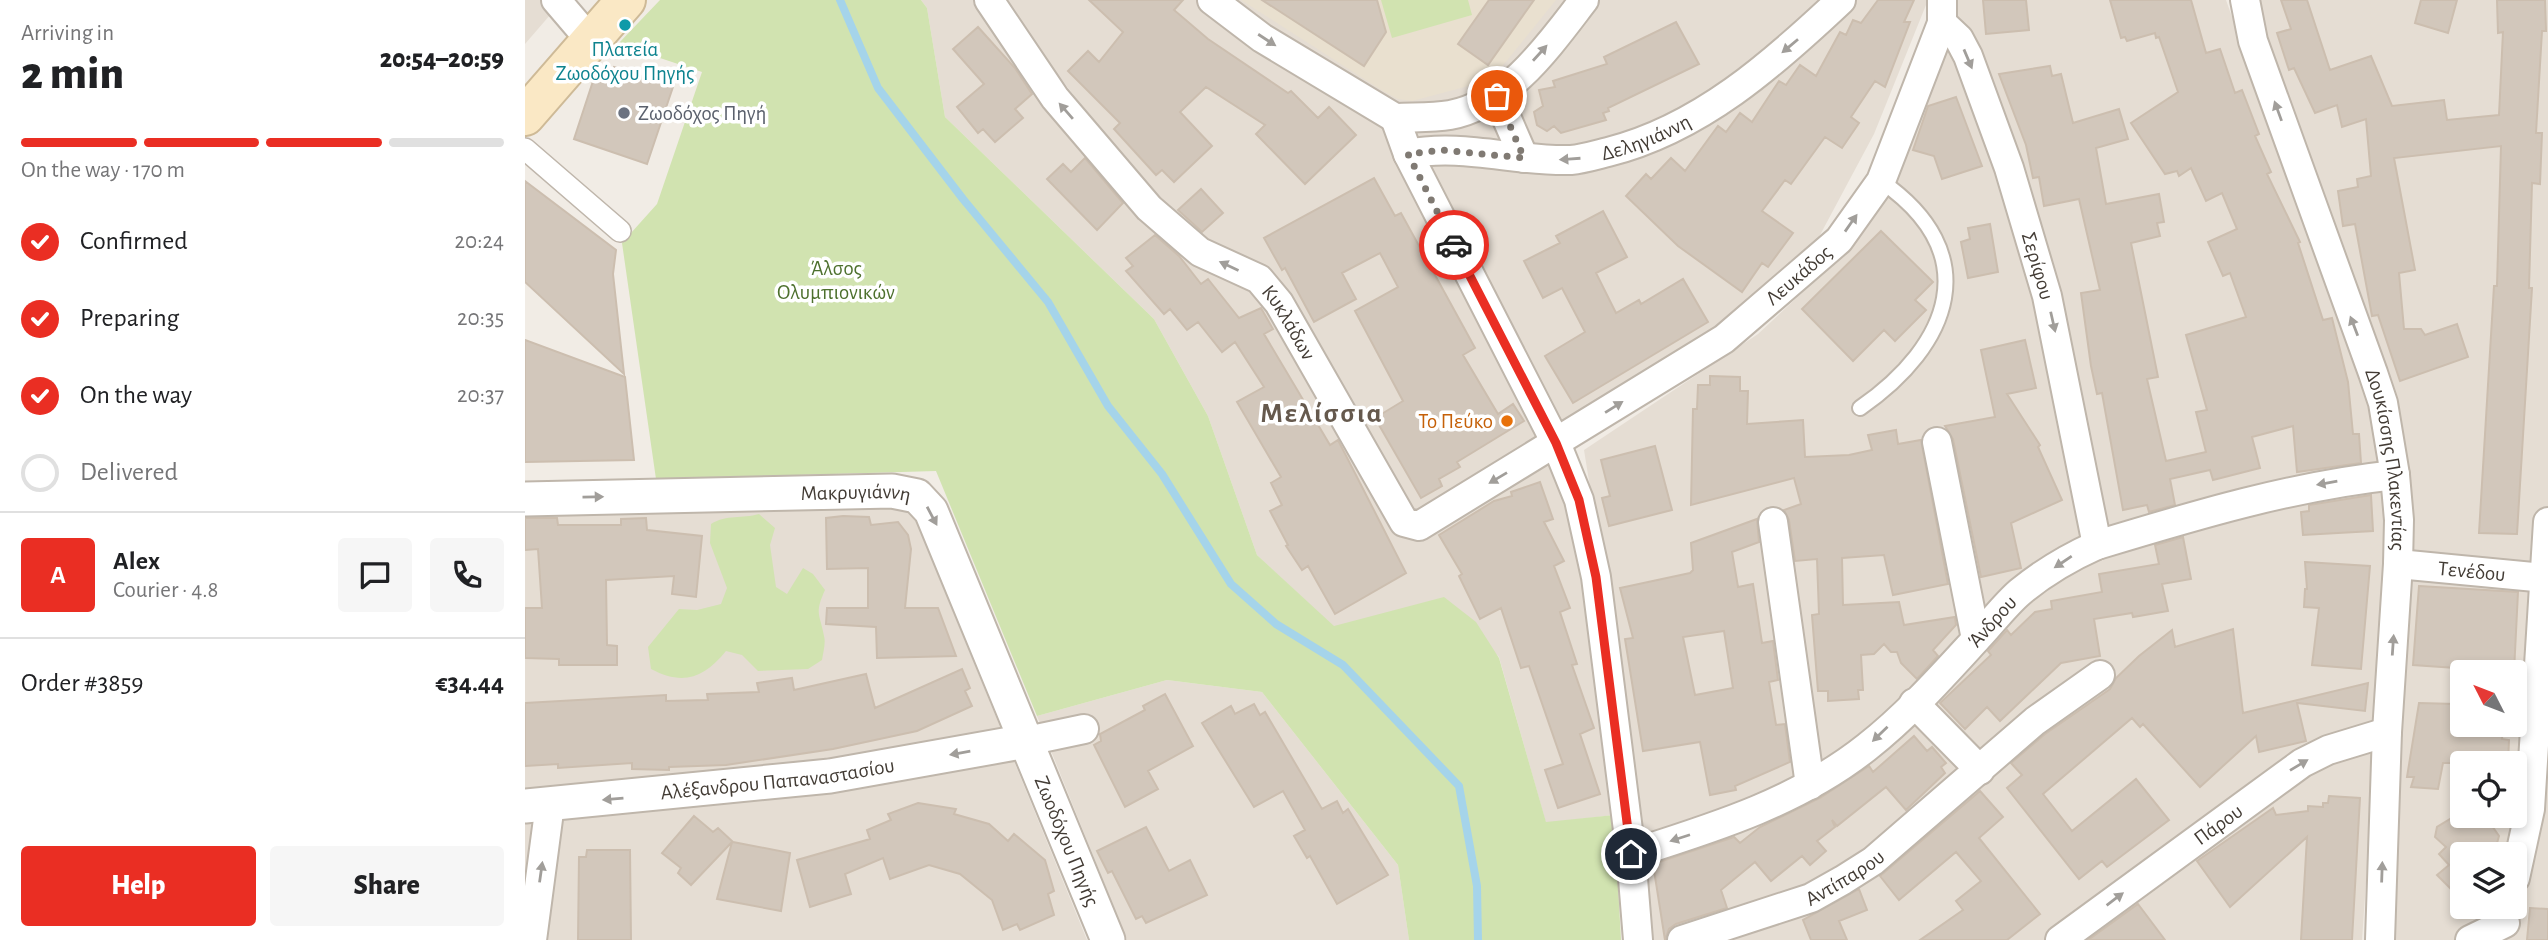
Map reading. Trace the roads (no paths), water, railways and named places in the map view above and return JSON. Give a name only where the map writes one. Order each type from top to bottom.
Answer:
[{"type":"main road","points":[[525,79],[579,16],[626,0]]},
{"type":"main road","points":[[525,116],[579,16]]},
{"type":"street","name":"Κυκλάδων","points":[[989,0],[1055,99],[1149,208],[1200,251],[1259,279],[1279,303],[1404,522],[1419,526],[1556,443]]},
{"type":"street","points":[[1212,0],[1262,38],[1395,118],[1451,115],[1497,96],[1538,56],[1584,0]]},
{"type":"street","name":"Δεληγιάννη","points":[[1408,154],[1442,150],[1574,160],[1624,148],[1688,122],[1750,79],[1841,0]]},
{"type":"street","name":"Δουκίσσης Πλακεντίας","points":[[2245,0],[2253,41],[2383,403],[2395,475],[2399,520],[2398,564],[2387,732],[2380,940]]},
{"type":"street","name":"Λευκάδος","points":[[1556,443],[1724,339],[1839,240],[1881,181],[1942,12]]},
{"type":"street","name":"Σερίφου","points":[[1942,12],[1968,56],[2009,168],[2047,296],[2097,545]]},
{"type":"street","points":[[1497,96],[1524,158]]},
{"type":"street","points":[[1395,118],[1408,154],[1556,443],[1579,500],[1596,577],[1631,854],[1637,940]]},
{"type":"street","points":[[525,149],[620,231]]},
{"type":"street","points":[[1937,442],[1976,639]]},
{"type":"street","name":"Άνδρου","points":[[1631,854],[1716,827],[1810,785],[1867,747],[1914,703],[2020,593],[2071,557],[2097,545],[2265,496],[2334,482],[2395,475]]},
{"type":"street","name":"Μακρυγιάννη","points":[[525,499],[892,491],[917,496],[931,511],[1027,741]]},
{"type":"street","points":[[1773,522],[1810,785]]},
{"type":"street","points":[[2523,842],[2530,809],[2548,522]]},
{"type":"street","name":"Τενέδου","points":[[2398,564],[2545,578]]},
{"type":"street","name":"Αντίπαρου","points":[[1682,940],[1811,898],[1873,861],[2035,720],[2100,675]]},
{"type":"street","points":[[1914,703],[1980,770]]},
{"type":"street","points":[[1027,741],[1084,729]]},
{"type":"street","name":"Πάρου","points":[[2060,940],[2302,763],[2327,750],[2387,732]]},
{"type":"street","name":"Αλέξανδρου Παπαναστασίου","points":[[538,805],[831,776],[1027,741]]},
{"type":"street","name":"Ζωοδόχου Πηγής","points":[[1027,741],[1108,940]]},
{"type":"street","points":[[532,940],[538,805]]},
{"type":"street","points":[[2470,940],[2506,923]]},
{"type":"lane","points":[[1860,408],[1890,387],[1914,363],[1944,310],[1946,282],[1938,246],[1924,220],[1902,195],[1881,181]]},
{"type":"waterway","points":[[840,0],[878,88],[963,199],[1048,302],[1108,406],[1162,474],[1231,584],[1276,624],[1343,665],[1459,786],[1477,886],[1478,940]]},
{"type":"place","name":"Πλατεία Ζωοδόχου Πηγής","points":[[625,25]]},
{"type":"place","name":"Ζωοδόχος Πηγή","points":[[624,113]]},
{"type":"place","name":"Το Πεύκο","points":[[1507,421]]},
{"type":"district","name":"Μελίσσια","points":[[1322,412]]},
{"type":"park label","name":"Άλσος Ολυμπιονικών","points":[[836,280]]}]
